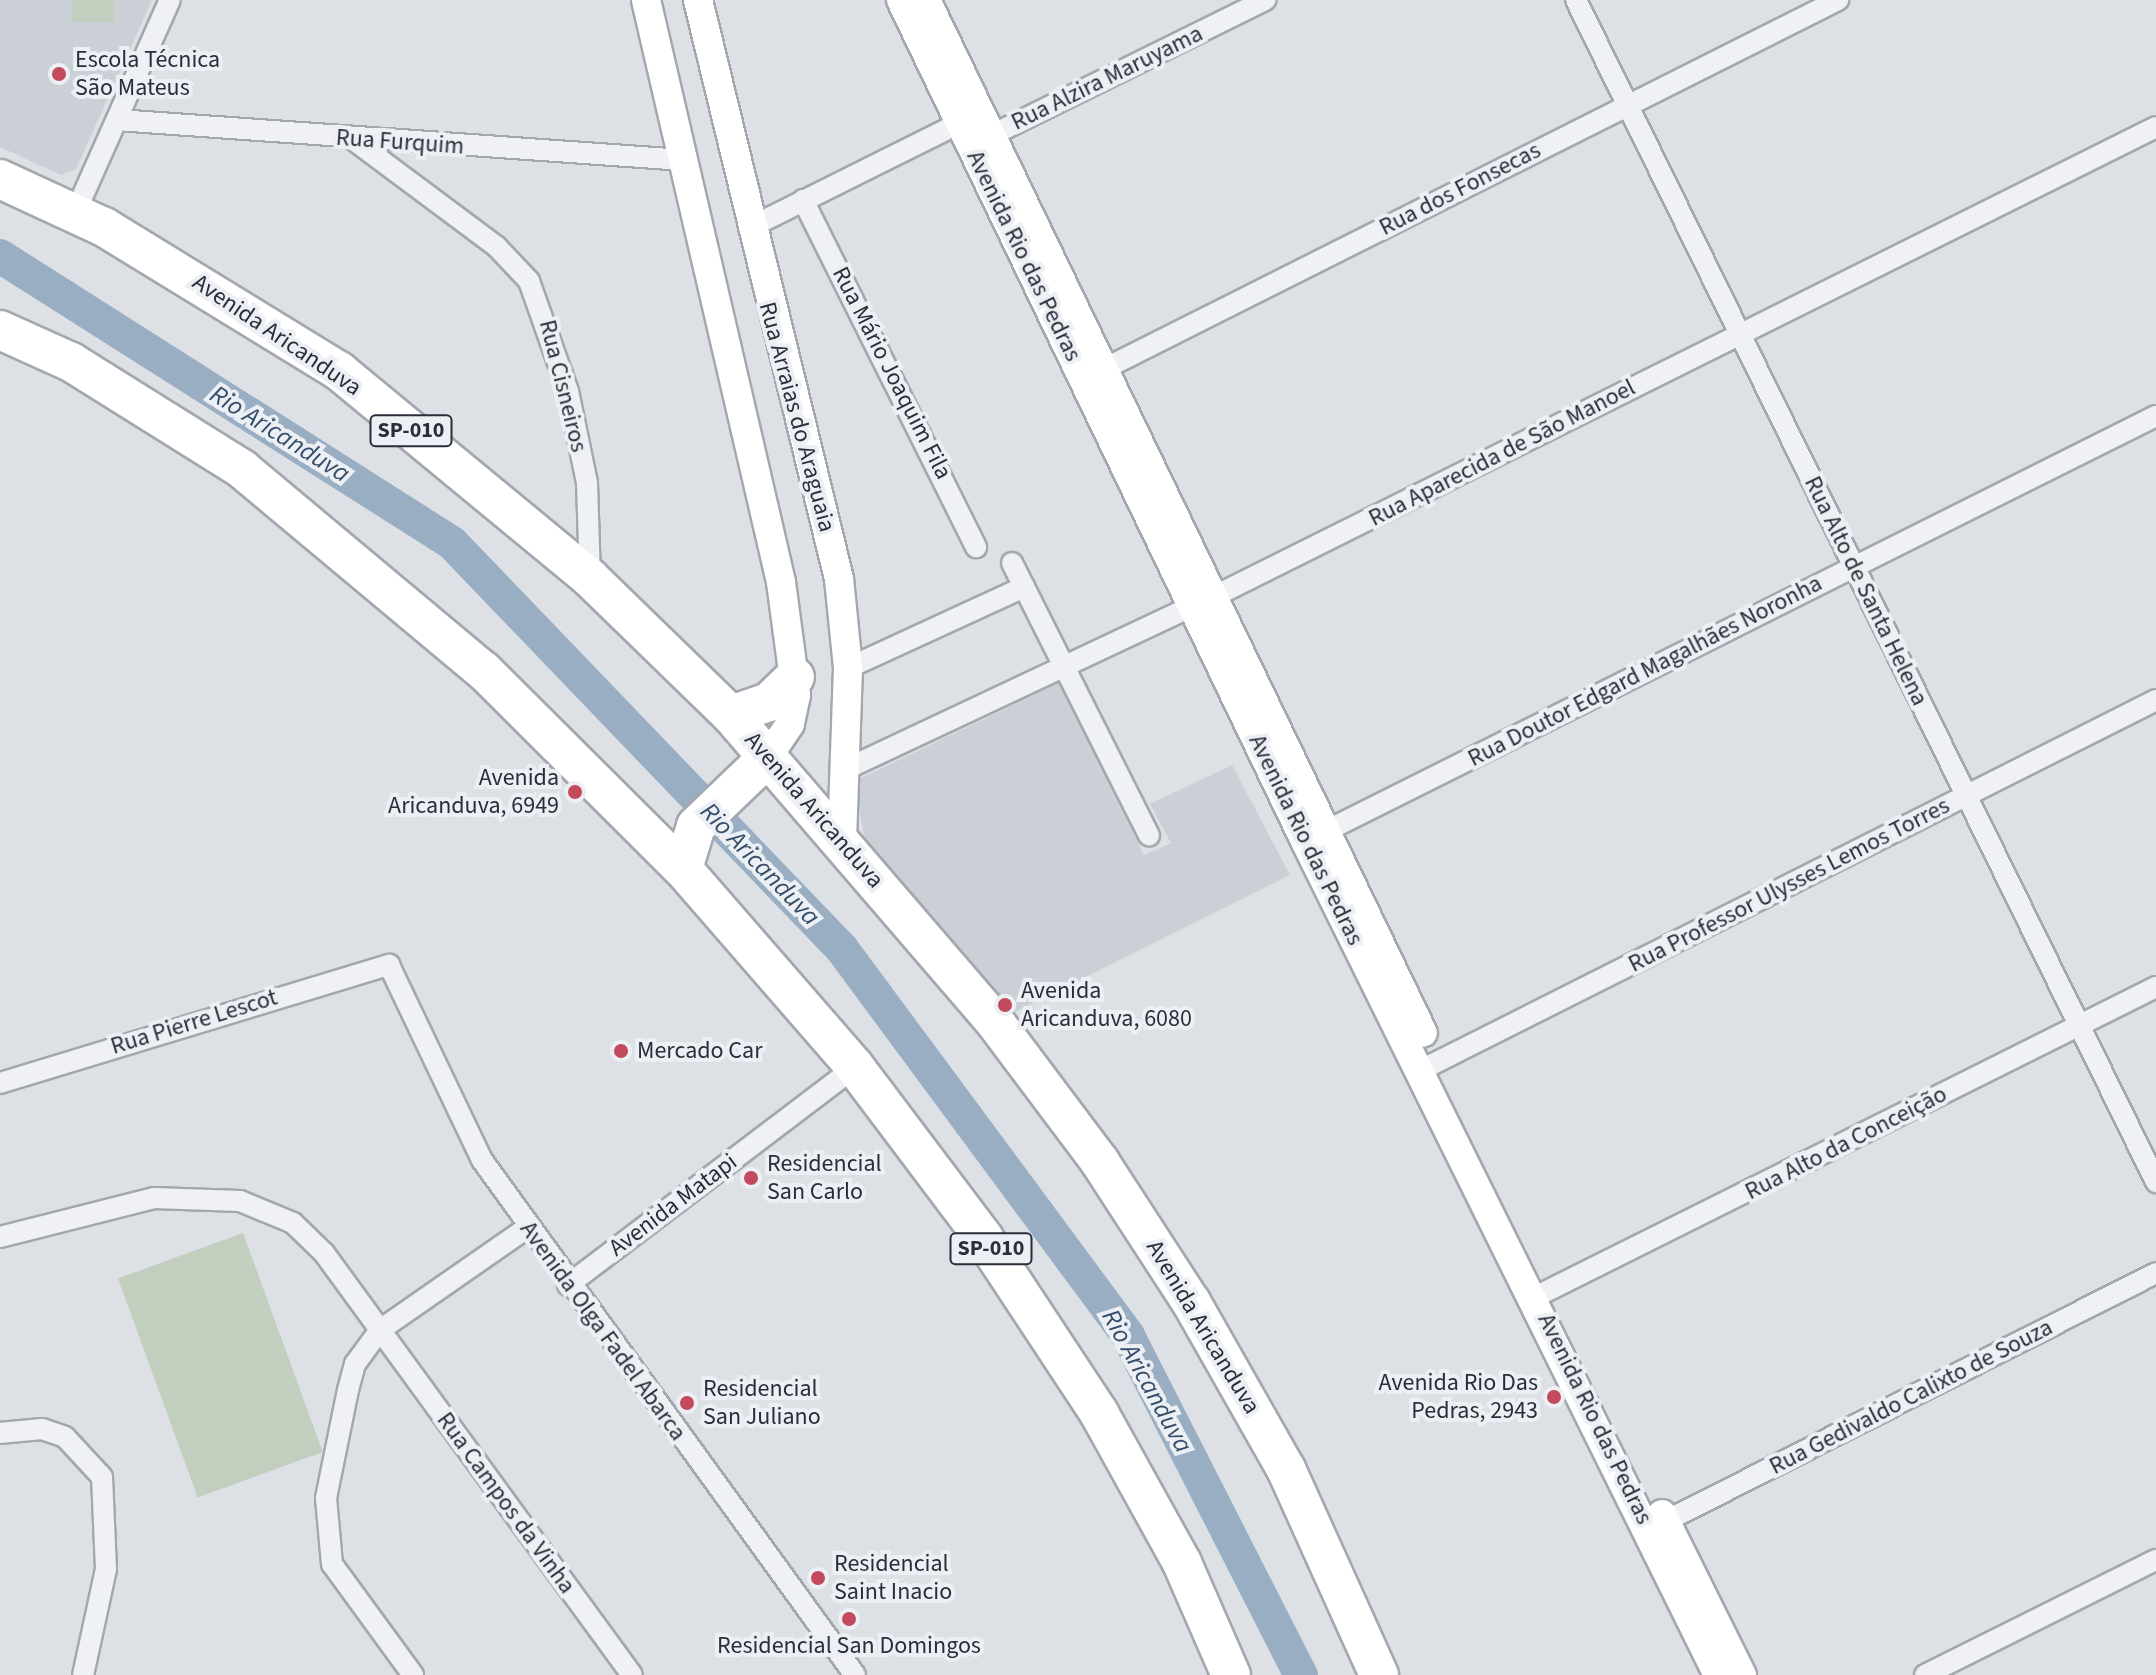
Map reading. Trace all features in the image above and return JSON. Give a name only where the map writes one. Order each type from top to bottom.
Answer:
[{"type":"highway","name":"Avenida Aricanduva","points":[[0,179],[75,213],[339,371],[590,578],[731,715],[755,769],[842,839],[992,1018],[1191,1302],[1286,1469],[1379,1675]]},
{"type":"highway","name":"SP-010","points":[[0,330],[71,362],[242,469],[484,671],[683,869],[855,1067],[983,1237],[1099,1413],[1182,1563],[1231,1675]]},
{"type":"highway","points":[[731,715],[769,702],[795,677]]},
{"type":"highway","points":[[683,869],[696,826],[755,769]]},
{"type":"main road","name":"Rua Arraias do Araguaia","points":[[646,0],[768,519],[795,677],[790,724],[755,769]]},
{"type":"main road","name":"Rua Arraias do Araguaia","points":[[698,0],[749,228],[839,579],[848,668],[842,839]]},
{"type":"main road","name":"Avenida Rio das Pedras","points":[[901,0],[960,123],[1093,374],[1314,836],[1657,1526],[1742,1675]]},
{"type":"main road","name":"Avenida Rio das Pedras","points":[[926,0],[992,135],[1093,374]]},
{"type":"main road","name":"Avenida Rio das Pedras","points":[[1657,1526],[1718,1675]]},
{"type":"street","points":[[75,213],[170,0]]},
{"type":"street","name":"Rua Alzira Maruyama","points":[[992,135],[1265,0]]},
{"type":"street","name":"Rua Alto de Santa Helena","points":[[1576,0],[1964,797],[2156,1182]]},
{"type":"street","name":"Rua dos Fonsecas","points":[[1093,374],[1838,0]]},
{"type":"street","name":"Rua Furquim","points":[[117,120],[683,160]]},
{"type":"street","points":[[749,228],[960,123]]},
{"type":"street","name":"Rua Aparecida de São Manoel","points":[[844,770],[1202,603],[2156,127]]},
{"type":"street","name":"Rua Cisneiros","points":[[351,138],[497,247],[534,291],[568,391],[587,483],[590,578]]},
{"type":"street","name":"Rua Mário Joaquim Fila","points":[[803,200],[976,547]]},
{"type":"street","name":"Rua Doutor Edgard Magalhães Noronha","points":[[1314,836],[2156,416]]},
{"type":"street","points":[[1012,563],[1149,835]]},
{"type":"street","points":[[848,668],[1024,587]]},
{"type":"street","name":"Rua Professor Ulysses Lemos Torres","points":[[1430,1066],[2156,700]]},
{"type":"street","name":"Rua Pierre Lescot","points":[[0,1083],[389,965]]},
{"type":"street","name":"Avenida Olga Fadel Abarca","points":[[389,965],[454,1113],[528,1227],[855,1675]]},
{"type":"street","name":"Rua Alto da Conceição","points":[[1542,1294],[2156,987]]},
{"type":"street","name":"Avenida Matapi","points":[[568,1285],[855,1067]]},
{"type":"street","points":[[0,1237],[154,1198],[240,1201],[293,1223],[380,1330]]},
{"type":"street","points":[[413,1675],[337,1573],[325,1532],[355,1364],[380,1330],[528,1227]]},
{"type":"street","name":"Rua Gedivaldo Calixto de Souza","points":[[1657,1526],[2156,1273]]},
{"type":"street","name":"Rua Campos da Vinha","points":[[380,1330],[632,1675]]},
{"type":"street","points":[[0,1433],[42,1429],[65,1437],[102,1477],[106,1569],[83,1675]]},
{"type":"street","points":[[1925,1675],[2156,1560]]},
{"type":"shaded area","name":"Escola Técnica São Mateus","points":[[0,0],[152,0],[76,169],[61,175],[0,147]]},
{"type":"shaded area","points":[[1059,683],[1144,855],[1171,843],[1150,804],[1232,765],[1290,875],[1011,1014],[866,844],[853,782]]},
{"type":"green space","points":[[72,0],[114,0],[114,22],[72,22]]},
{"type":"green space","points":[[243,1233],[323,1452],[198,1497],[118,1278]]},
{"type":"waterway","name":"Rio Aricanduva","points":[[0,256],[452,543],[842,949],[1128,1336],[1301,1675]]},
{"type":"place","name":"Escola Técnica São Mateus","points":[[59,74]]},
{"type":"place","name":"Avenida Aricanduva, 6949","points":[[575,792]]},
{"type":"place","name":"Avenida Aricanduva, 6080","points":[[1005,1005]]},
{"type":"place","name":"Mercado Car","points":[[621,1051]]},
{"type":"place","name":"Residencial San Carlo","points":[[751,1178]]},
{"type":"place","name":"Avenida Rio Das Pedras, 2943","points":[[1554,1397]]},
{"type":"place","name":"Residencial San Juliano","points":[[687,1403]]},
{"type":"place","name":"Residencial Saint Inacio","points":[[818,1578]]},
{"type":"place","name":"Residencial San Domingos","points":[[849,1619]]}]
